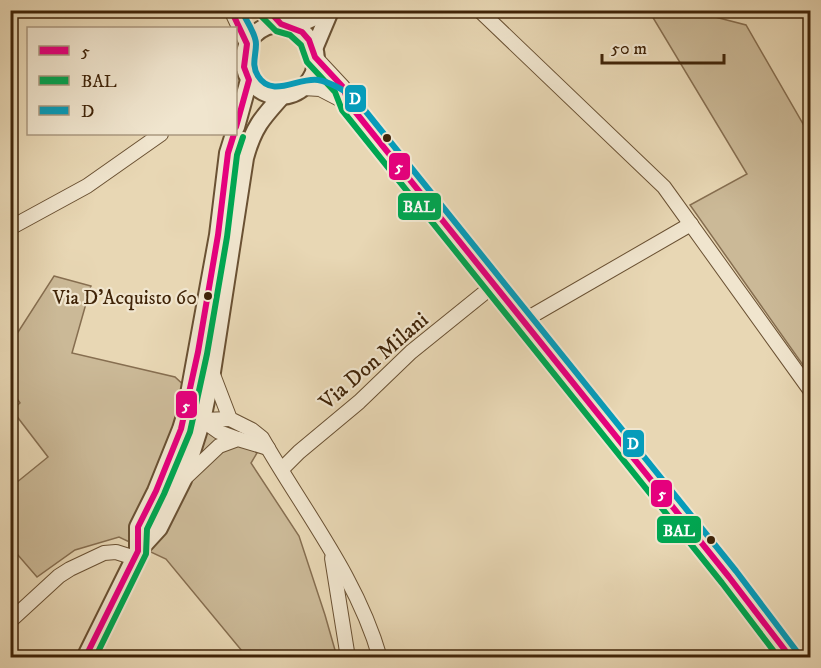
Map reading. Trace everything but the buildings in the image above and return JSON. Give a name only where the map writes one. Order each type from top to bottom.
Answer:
[{"type":"street","points":[[231,10],[235,27]]},
{"type":"street","points":[[267,10],[287,25],[302,32],[315,53],[343,87],[349,104],[724,570],[791,657]]},
{"type":"street","points":[[479,10],[648,170],[675,201],[810,390]]},
{"type":"street","points":[[242,55],[253,35],[262,29],[287,25],[330,11]]},
{"type":"street","points":[[244,81],[264,92],[282,96],[303,88],[315,68],[315,53],[330,11]]},
{"type":"street","points":[[237,35],[242,55],[244,81],[237,121]]},
{"type":"street","points":[[303,88],[320,89],[349,104]]},
{"type":"street","points":[[85,657],[137,555],[159,528],[183,480],[202,420],[212,372],[245,158],[251,135],[282,96]]},
{"type":"street","points":[[10,228],[87,186],[160,135]]},
{"type":"street","points":[[137,555],[138,527],[160,481],[184,416],[216,247],[228,153],[234,135]]},
{"type":"street","points":[[523,321],[691,224]]},
{"type":"street","name":"Via Don Milani","points":[[282,469],[359,402],[411,352],[494,285]]},
{"type":"street","points":[[212,372],[230,419]]},
{"type":"street","points":[[184,416],[202,420],[230,419],[262,438],[331,550],[372,628],[380,657]]},
{"type":"street","points":[[202,420],[219,432],[268,448]]},
{"type":"street","points":[[183,480],[219,446],[238,439]]},
{"type":"street","points":[[331,550],[348,657]]},
{"type":"street","points":[[10,621],[58,576],[70,569],[104,553],[137,555]]},
{"type":"shaded area","points":[[649,11],[692,11],[746,25],[810,136],[810,375],[690,205],[747,174]]},
{"type":"shaded area","points":[[54,276],[91,286],[72,353],[175,377],[257,453],[251,463],[299,536],[337,657],[247,657],[166,559],[119,537],[75,550],[37,577],[11,547],[11,487],[48,457],[12,410],[20,403],[11,390],[11,343]]},
{"type":"transit line","name":"5","points":[[231,10],[247,44],[244,67],[249,80],[237,123]]},
{"type":"transit line","name":"D","points":[[241,10],[256,40],[254,64],[258,76],[264,83],[278,87],[318,80],[338,87],[355,98],[736,571],[798,653]]},
{"type":"transit line","name":"5","points":[[268,10],[281,24],[302,32],[309,40],[315,57],[343,87],[349,104],[729,577],[791,658]]},
{"type":"transit line","name":"BAL","points":[[261,16],[276,31],[290,35],[301,45],[307,62],[335,92],[342,110],[722,583],[779,658]]},
{"type":"transit line","name":"5","points":[[85,658],[138,551],[138,527],[156,491],[181,429],[198,352],[218,235],[228,153],[234,135]]},
{"type":"transit line","name":"BAL","points":[[95,658],[146,554],[147,529],[190,432],[207,354],[227,237],[237,155],[243,137]]},
{"type":"place","name":"Via D'Acquisto 60","points":[[208,296]]}]
